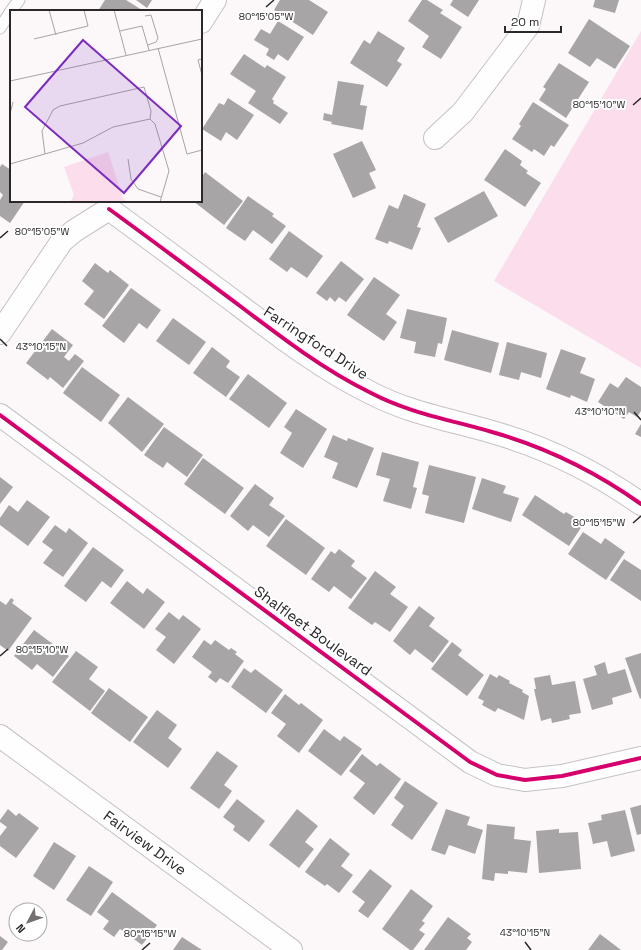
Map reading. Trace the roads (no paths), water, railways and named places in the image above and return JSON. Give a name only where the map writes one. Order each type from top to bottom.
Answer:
[{"type":"street","points":[[202,20],[215,0]]},
{"type":"street","points":[[435,138],[463,112],[528,26],[534,0]]},
{"type":"street","points":[[0,333],[62,242],[74,231],[109,205]]},
{"type":"street","name":"Farringford Drive","points":[[109,205],[290,343],[330,370],[372,394],[424,414],[493,432],[561,457],[629,495],[641,504]]},
{"type":"street","name":"Shalfleet Boulevard","points":[[0,415],[470,762],[497,775],[525,780],[562,776],[641,758]]},
{"type":"street","name":"Fairview Drive","points":[[0,736],[291,950]]},
{"type":"lane","points":[[12,10],[19,0]]},
{"type":"lane","points":[[0,28],[10,13]]}]
